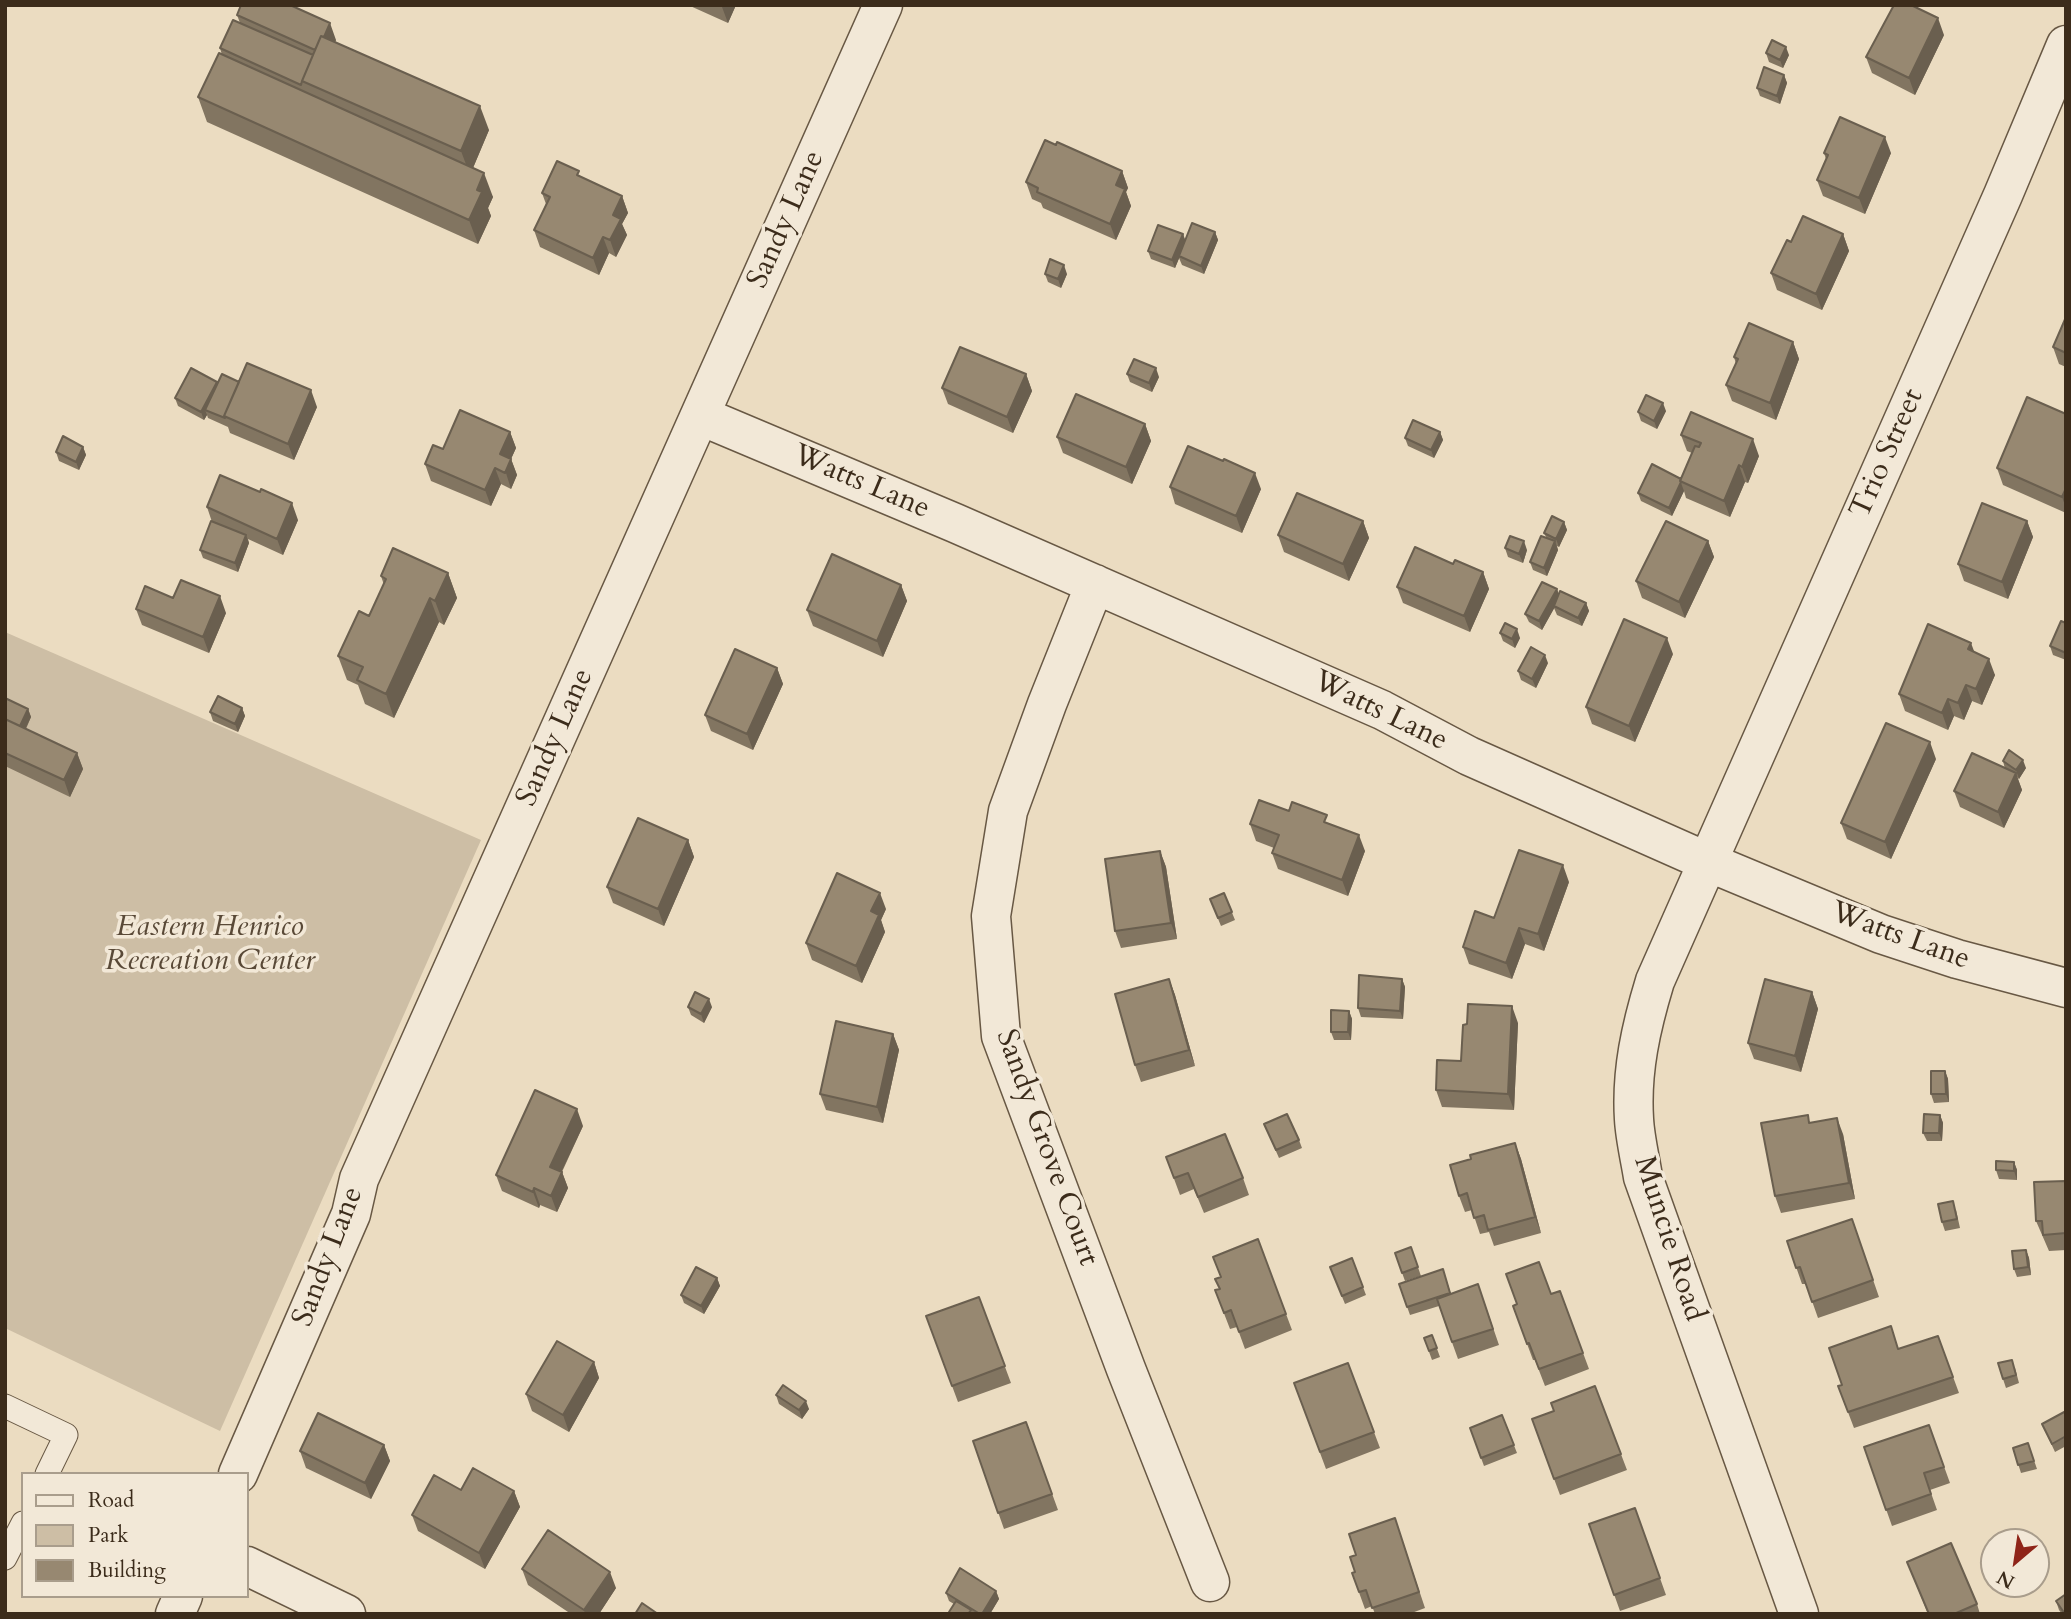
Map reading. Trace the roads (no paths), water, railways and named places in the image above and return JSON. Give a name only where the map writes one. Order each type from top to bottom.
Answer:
[{"type":"street","name":"Sandy Lane","points":[[239,1472],[351,1214],[359,1179],[883,5]]},
{"type":"street","name":"Trio Street","points":[[1708,862],[2066,45]]},
{"type":"street","name":"Watts Lane","points":[[701,416],[1096,584],[1382,710],[1469,756],[1708,862],[1881,934],[1970,963],[2066,988]]},
{"type":"street","name":"Sandy Grove Court","points":[[1096,584],[1007,811],[991,916],[1001,1036],[1130,1381],[1210,1582]]},
{"type":"street","name":"Muncie Road","points":[[1708,862],[1655,981],[1641,1027],[1634,1074],[1634,1120],[1643,1177],[1799,1614]]},
{"type":"street","points":[[248,1566],[346,1614]]},
{"type":"street","points":[[175,1614],[182,1598]]},
{"type":"lane","points":[[5,1406],[66,1435],[48,1472]]},
{"type":"lane","points":[[5,1558],[21,1527]]},
{"type":"park label","name":"Eastern Henrico Recreation Center","points":[[210,946]]}]
